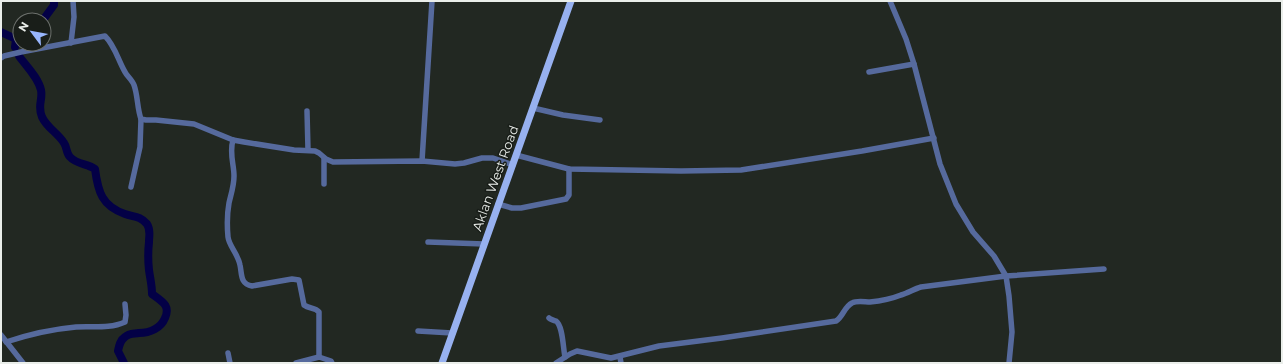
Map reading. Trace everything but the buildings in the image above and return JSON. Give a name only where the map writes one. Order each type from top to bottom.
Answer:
[{"type":"main road","name":"Aklan West Road","points":[[442,363],[571,1]]},
{"type":"street","points":[[71,43],[74,17],[73,1]]},
{"type":"street","points":[[422,161],[432,1]]},
{"type":"street","points":[[890,1],[906,39],[940,164],[956,204],[973,232],[994,256],[1006,276],[1012,332],[1009,363]]},
{"type":"street","points":[[3,57],[105,36],[111,41],[125,73],[133,84],[137,96],[141,119],[140,147],[131,187]]},
{"type":"street","points":[[869,72],[914,64]]},
{"type":"street","points":[[533,108],[564,115],[600,120]]},
{"type":"street","points":[[307,111],[308,150]]},
{"type":"street","points":[[141,119],[194,124],[233,140],[294,150],[315,151],[324,158],[333,162],[422,161],[455,164],[482,158],[493,158],[513,165]]},
{"type":"street","points":[[516,155],[569,169],[681,171],[741,170],[934,138]]},
{"type":"street","points":[[233,140],[230,151],[234,176],[233,188],[227,213],[228,239],[238,256],[242,281],[247,286],[252,286],[292,279],[299,280],[304,305],[319,312],[319,357]]},
{"type":"street","points":[[324,158],[324,184]]},
{"type":"street","points":[[498,204],[512,208],[521,208],[566,199],[568,195],[569,169]]},
{"type":"street","points":[[428,242],[484,244]]},
{"type":"street","points":[[556,363],[577,351],[611,358],[620,357],[659,346],[836,322],[849,305],[854,302],[883,300],[903,295],[913,289],[921,287],[1006,276],[1104,269]]},
{"type":"street","points":[[6,342],[36,334],[77,327],[90,328],[118,325],[125,322],[126,304]]},
{"type":"street","points":[[550,318],[559,324],[565,357]]},
{"type":"street","points":[[418,331],[452,333]]},
{"type":"street","points":[[1,335],[23,363]]},
{"type":"street","points":[[228,353],[230,363]]},
{"type":"street","points":[[296,363],[319,357],[331,361],[332,363]]},
{"type":"street","points":[[620,357],[621,363]]},
{"type":"waterway","points":[[49,12],[54,5],[54,1]]},
{"type":"waterway","points":[[1,32],[12,37]]},
{"type":"waterway","points":[[19,56],[35,76],[41,90],[40,109],[42,117],[64,143],[69,155],[75,161],[95,169],[102,197],[111,207],[117,211],[142,219],[149,228],[148,263],[152,294],[162,301],[166,307],[167,314],[161,325],[155,329],[147,332],[130,334],[122,340],[118,351],[124,363]]}]
